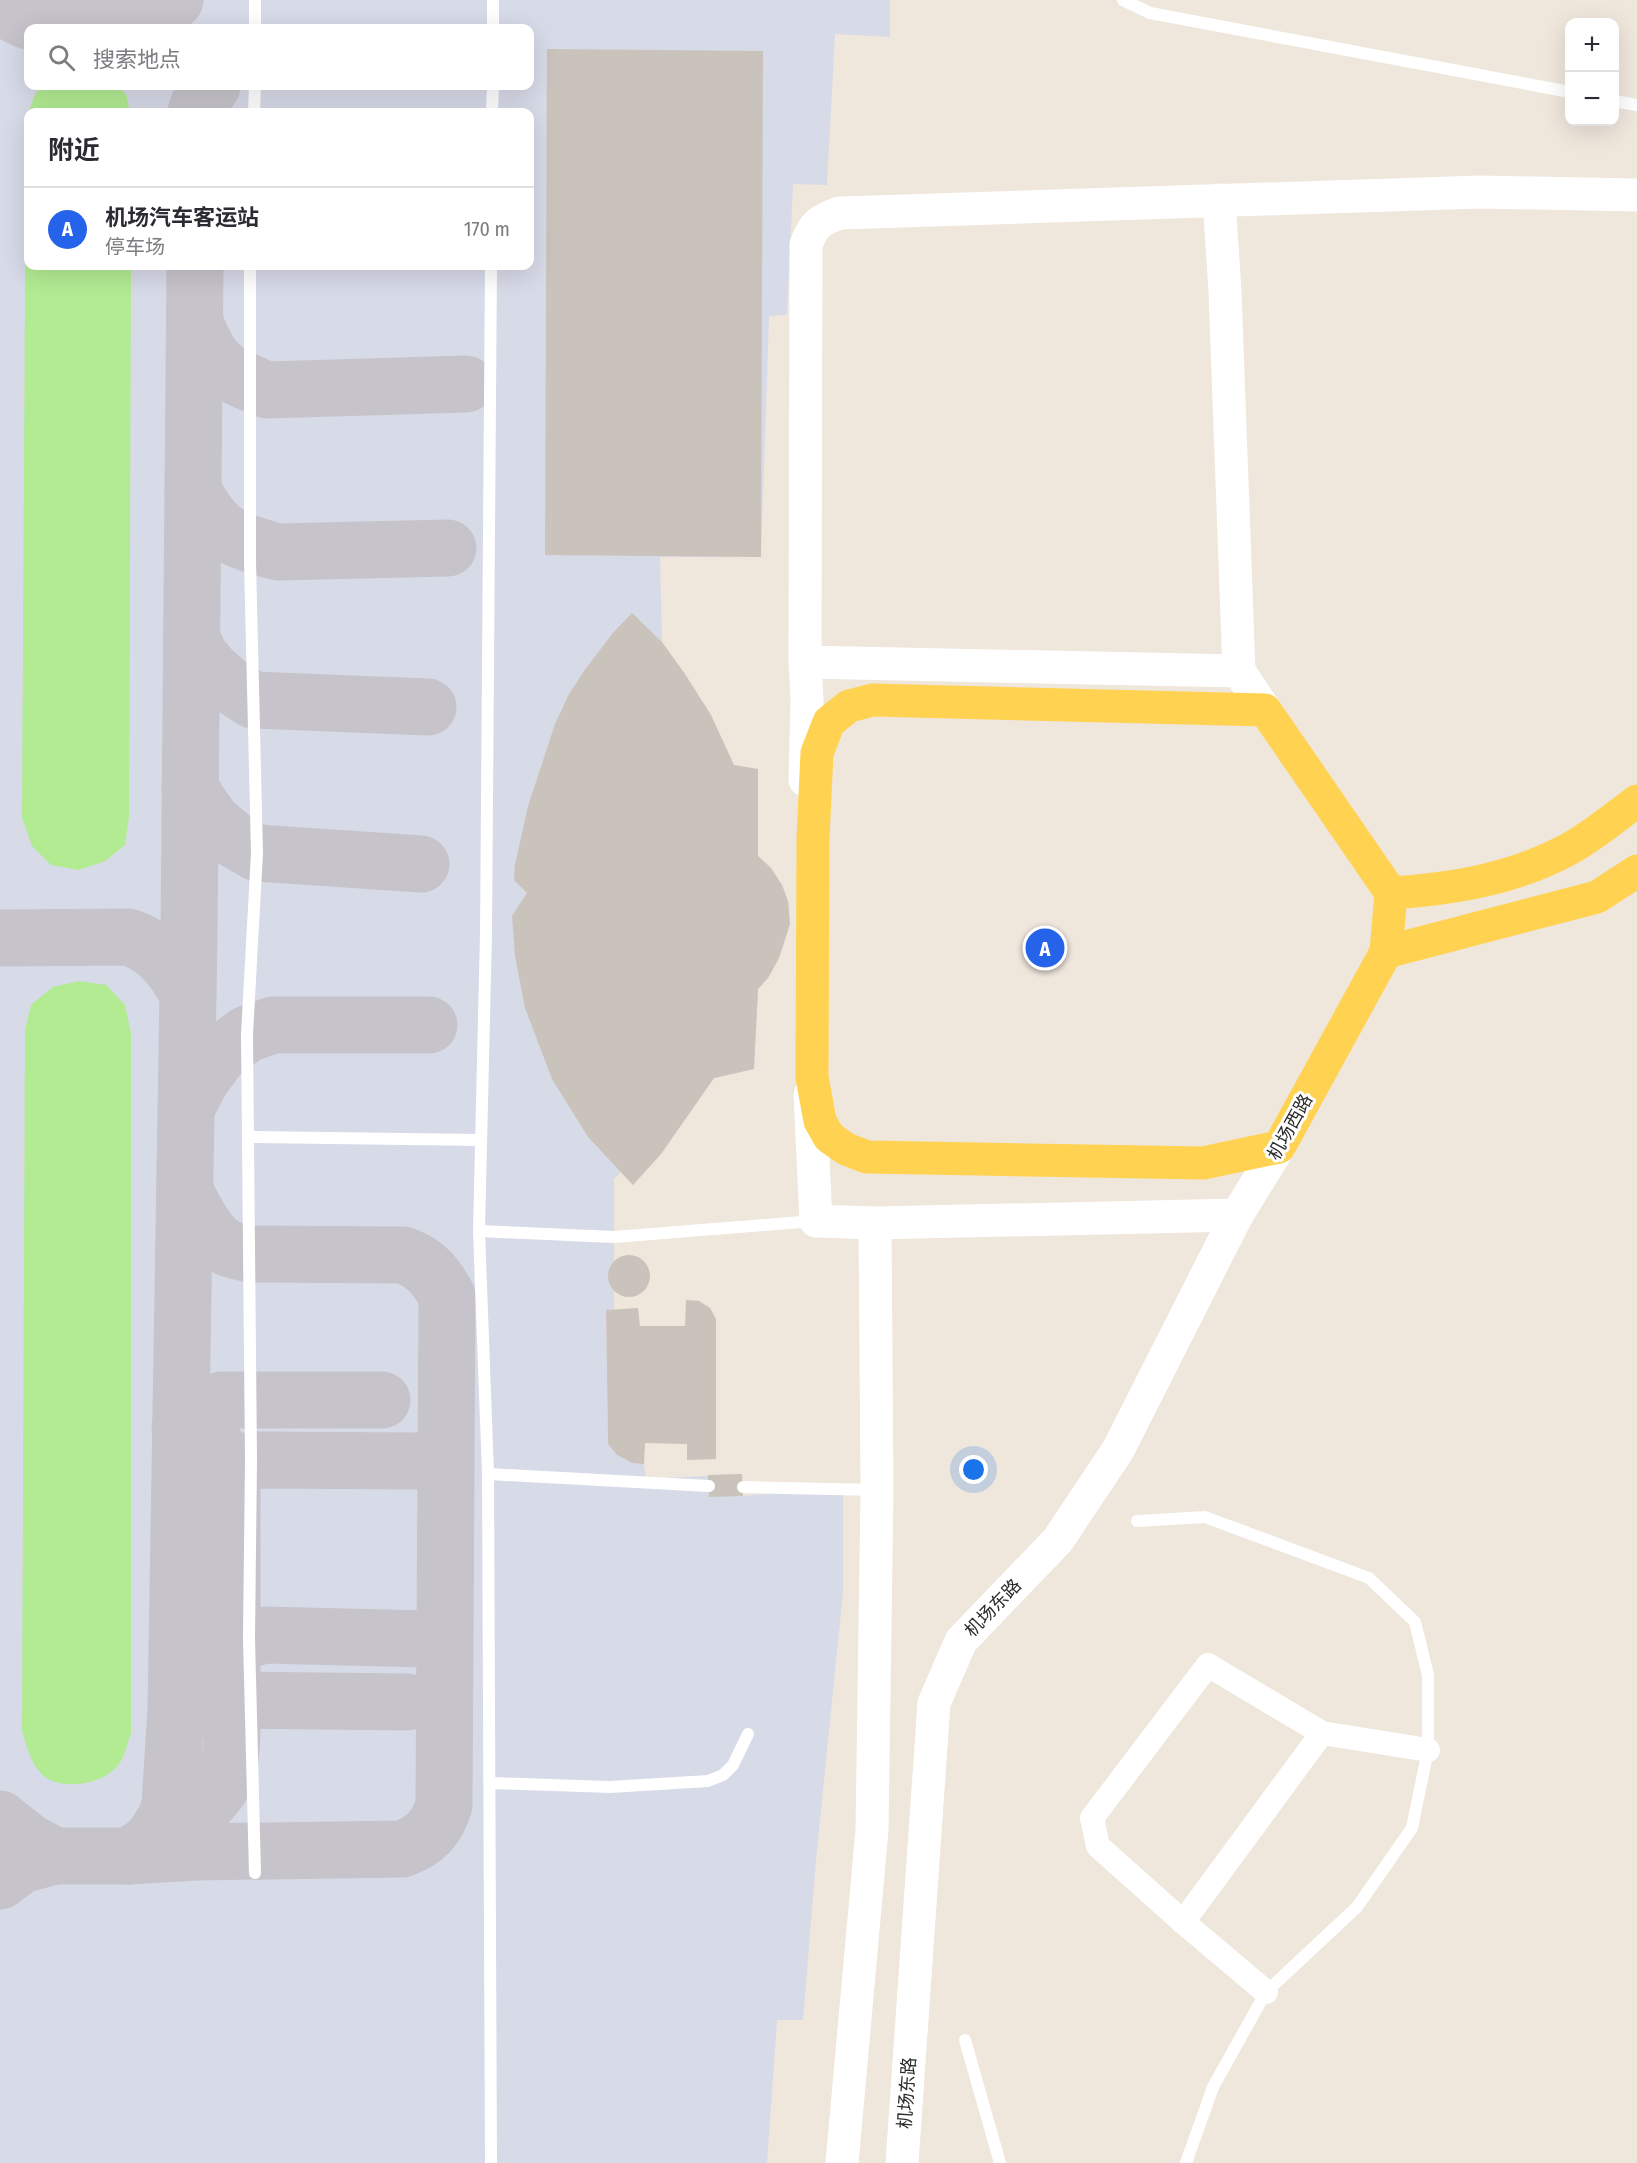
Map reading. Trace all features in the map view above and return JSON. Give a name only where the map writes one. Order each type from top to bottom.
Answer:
[{"type":"main road","points":[[1238,1215],[875,1223],[816,1221],[806,1019],[804,852],[807,699],[806,245],[812,229],[824,218],[840,213],[1480,192],[1637,195]]},
{"type":"main road","points":[[1219,200],[1225,292],[1239,670],[1392,893],[1386,952],[1597,897],[1637,871]]},
{"type":"main road","points":[[806,662],[1239,670]]},
{"type":"main road","points":[[1265,710],[873,699],[849,706],[829,722],[817,753],[813,838],[812,1077],[820,1120],[830,1137],[846,1149],[867,1157],[1203,1163],[1280,1147]]},
{"type":"main road","points":[[1392,893],[1439,890],[1509,876],[1570,849],[1637,801]]},
{"type":"main road","name":"机场西路","points":[[1238,1215],[1280,1147],[1386,952]]},
{"type":"main road","name":"机场东路","points":[[902,2163],[934,1703],[961,1641],[1058,1540],[1118,1450],[1238,1215]]},
{"type":"main road","points":[[842,2163],[872,1830],[877,1490],[875,1223]]},
{"type":"street","points":[[1266,1992],[1098,1846],[1092,1818],[1208,1665],[1322,1733],[1428,1750]]},
{"type":"street","points":[[1183,1922],[1322,1733]]},
{"type":"lane","points":[[255,0],[255,24]]},
{"type":"lane","points":[[493,24],[494,0]]},
{"type":"lane","points":[[1123,0],[1150,13],[1565,91]]},
{"type":"lane","points":[[254,108],[255,90]]},
{"type":"lane","points":[[492,108],[493,90]]},
{"type":"lane","points":[[1619,102],[1637,105]]},
{"type":"lane","points":[[250,270],[250,562],[257,853],[247,1034],[251,1430],[249,1639],[255,1872]]},
{"type":"lane","points":[[491,270],[486,922],[479,1231],[488,1474],[491,2163]]},
{"type":"lane","points":[[248,1137],[481,1140]]},
{"type":"lane","points":[[479,1231],[614,1237],[816,1221]]},
{"type":"lane","points":[[488,1474],[709,1486]]},
{"type":"lane","points":[[743,1487],[877,1490]]},
{"type":"lane","points":[[1137,1521],[1206,1518],[1369,1578],[1415,1622],[1428,1675],[1428,1750],[1412,1828],[1357,1907],[1266,1992],[1213,2088],[1186,2163]]},
{"type":"lane","points":[[490,1783],[610,1787],[708,1781],[723,1775],[733,1765],[748,1734]]},
{"type":"lane","points":[[965,2040],[1000,2163]]},
{"type":"shaded area","points":[[0,0],[890,0],[890,37],[835,34],[827,185],[793,184],[787,315],[769,316],[761,557],[660,557],[662,642],[733,765],[758,769],[758,856],[771,868],[782,885],[788,901],[790,924],[779,958],[768,978],[758,989],[754,1069],[714,1078],[661,1154],[633,1185],[621,1172],[614,1179],[614,1310],[606,1310],[608,1444],[617,1455],[632,1463],[644,1464],[646,1479],[742,1474],[743,1496],[776,1493],[843,1494],[843,1592],[816,1860],[803,2020],[777,2020],[767,2163],[0,2163]]},
{"type":"green space","points":[[39,90],[121,90],[126,94],[129,108],[30,108],[35,94]]},
{"type":"green space","points":[[25,270],[131,270],[129,817],[125,845],[105,861],[79,870],[51,865],[32,846],[22,818]]},
{"type":"green space","points":[[79,981],[106,985],[125,1005],[131,1033],[131,1733],[122,1759],[109,1774],[89,1782],[67,1784],[57,1783],[42,1775],[31,1757],[22,1731],[25,1030],[31,1005],[53,987]]},
{"type":"building","points":[[547,49],[763,51],[761,557],[545,555]]},
{"type":"building","points":[[632,613],[662,642],[685,674],[711,715],[734,765],[758,769],[758,856],[771,868],[782,885],[788,901],[790,924],[779,958],[768,978],[758,989],[754,1069],[714,1078],[661,1154],[633,1185],[588,1137],[552,1079],[525,1008],[515,956],[512,916],[527,893],[514,880],[515,865],[528,806],[555,724],[569,694],[584,671],[612,634]]},
{"type":"building","points":[[629,1255],[637,1256],[644,1261],[649,1268],[649,1284],[644,1291],[637,1296],[629,1297],[621,1296],[614,1291],[609,1284],[608,1276],[609,1268],[614,1261],[621,1256]]},
{"type":"building","points":[[686,1300],[699,1301],[710,1308],[716,1319],[716,1459],[687,1460],[687,1444],[645,1443],[644,1464],[632,1463],[617,1455],[608,1444],[606,1310],[638,1308],[640,1326],[685,1326]]},
{"type":"building","points":[[742,1474],[743,1496],[709,1497],[708,1475]]},
{"type":"taxiway","points":[[124,24],[157,14],[175,0]]},
{"type":"taxiway","points":[[0,3],[15,15],[41,24]]},
{"type":"taxiway","points":[[197,108],[209,90]]},
{"type":"taxiway","points":[[0,1819],[29,1842],[55,1856],[129,1856],[146,1845],[155,1835],[166,1818],[170,1804],[176,1710],[189,933],[195,270]]},
{"type":"taxiway","points":[[195,322],[207,349],[221,366],[230,373],[267,390],[466,384]]},
{"type":"taxiway","points":[[193,490],[210,517],[227,533],[237,539],[278,552],[448,548]]},
{"type":"taxiway","points":[[192,639],[200,656],[211,669],[228,684],[253,700],[428,707]]},
{"type":"taxiway","points":[[190,787],[213,822],[233,839],[257,853],[421,864]]},
{"type":"taxiway","points":[[0,938],[128,937],[148,946],[164,959],[188,994]]},
{"type":"taxiway","points":[[186,1109],[201,1080],[220,1054],[247,1034],[273,1025],[429,1025]]},
{"type":"taxiway","points":[[129,1856],[195,1852],[402,1849],[429,1833],[444,1805],[447,1296],[430,1271],[403,1255],[249,1254],[230,1249],[222,1245],[209,1232],[185,1192]]},
{"type":"taxiway","points":[[180,1427],[199,1410],[222,1400],[382,1400]]},
{"type":"taxiway","points":[[181,1402],[217,1447],[232,1477],[231,1751],[222,1785],[208,1803],[186,1824]]},
{"type":"taxiway","points":[[205,1498],[230,1472],[251,1460],[423,1461]]},
{"type":"taxiway","points":[[206,1669],[232,1644],[265,1635],[427,1639]]},
{"type":"taxiway","points":[[195,1712],[210,1704],[232,1700],[407,1702]]},
{"type":"taxiway","points":[[0,1881],[21,1865],[55,1856]]},
{"type":"place","name":"机场汽车客运站","points":[[1045,948]]}]
